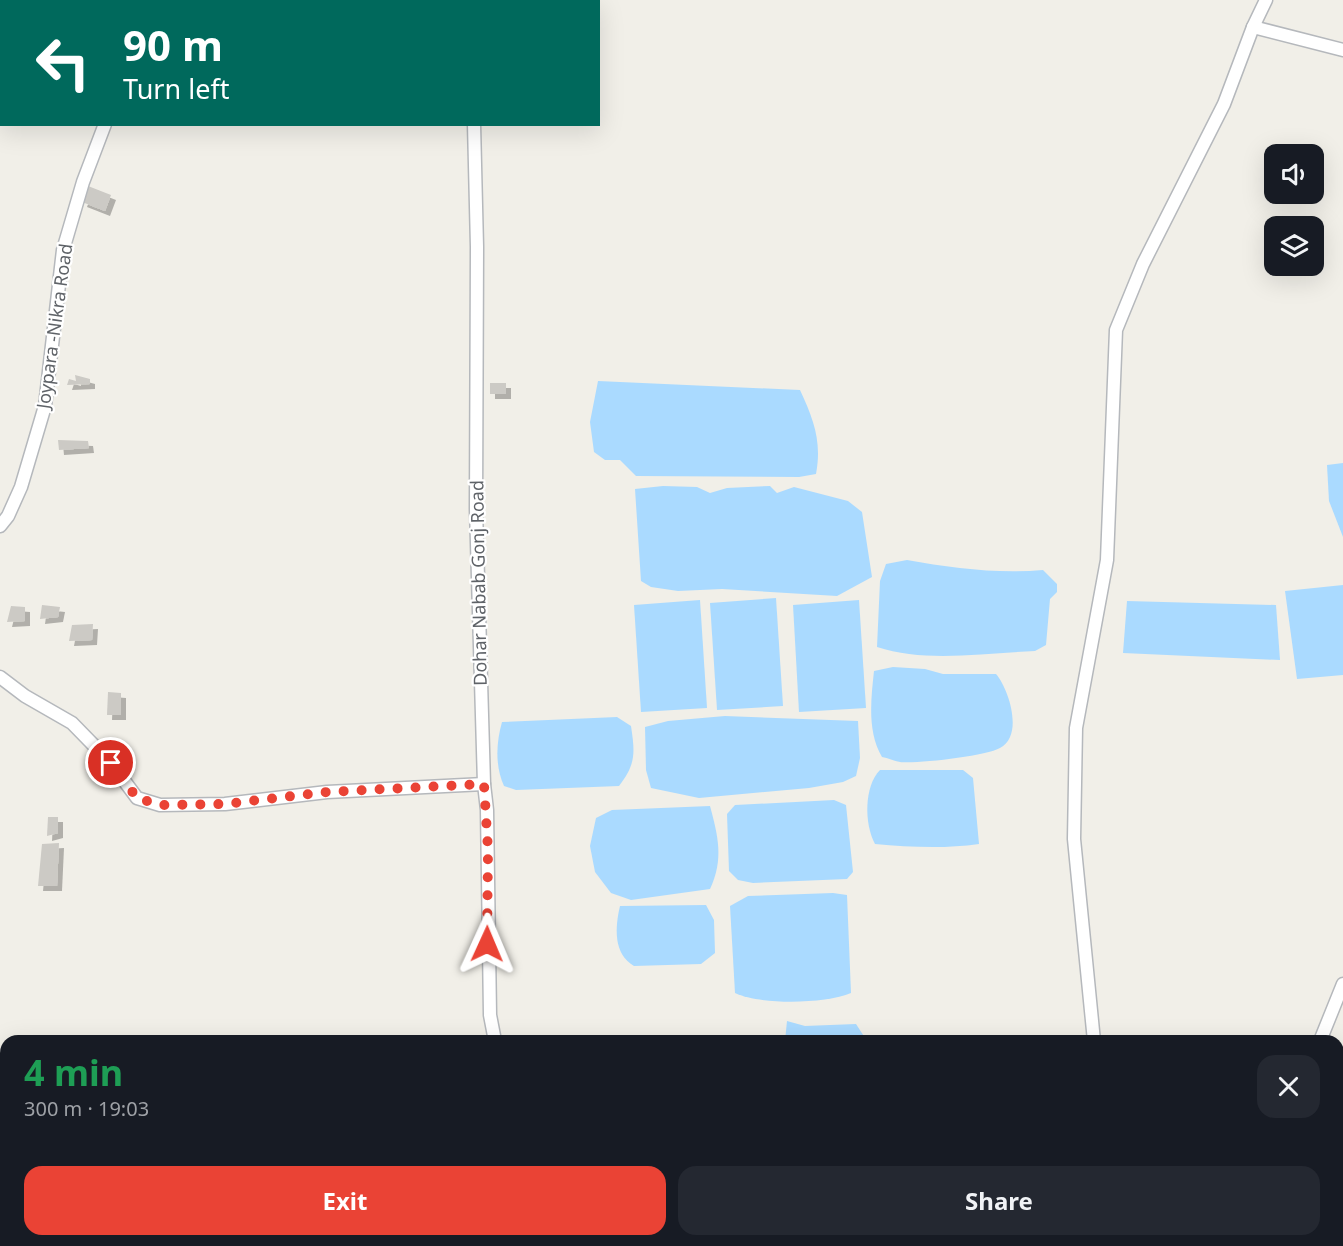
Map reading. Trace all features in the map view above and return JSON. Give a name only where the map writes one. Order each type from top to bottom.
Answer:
[{"type":"street","points":[[1093,1035],[1074,839],[1076,728],[1107,560],[1116,330],[1143,264],[1224,104],[1253,27],[1266,0]]},
{"type":"street","points":[[1253,27],[1343,50]]},
{"type":"street","name":"Joypara -Nikra Road","points":[[0,526],[8,516],[21,488],[45,406],[63,250],[83,182],[104,126]]},
{"type":"street","name":"Dohar Nabab Gonj Road","points":[[474,126],[477,247],[476,509],[484,784],[488,820],[490,1016],[494,1035]]},
{"type":"street","points":[[0,677],[25,696],[72,723],[111,763],[137,798],[160,805],[225,804],[327,792],[484,784]]},
{"type":"street","points":[[1322,1035],[1343,984]]},
{"type":"water","points":[[598,381],[800,390],[816,431],[818,462],[816,474],[799,477],[636,476],[620,460],[605,460],[594,452],[590,422]]},
{"type":"water","points":[[1343,463],[1343,537],[1329,501],[1327,465]]},
{"type":"water","points":[[663,486],[697,487],[710,493],[727,488],[770,486],[777,493],[794,487],[848,501],[862,512],[872,577],[837,596],[722,589],[678,591],[651,587],[641,581],[635,489]]},
{"type":"water","points":[[907,560],[975,570],[1043,570],[1057,584],[1057,592],[1050,599],[1046,645],[1035,651],[955,656],[915,655],[877,647],[880,581],[886,564]]},
{"type":"water","points":[[1343,585],[1343,675],[1297,679],[1285,591]]},
{"type":"water","points":[[776,598],[783,706],[717,710],[710,603]]},
{"type":"water","points":[[700,600],[707,708],[641,712],[634,605]]},
{"type":"water","points":[[859,600],[866,708],[799,712],[793,605]]},
{"type":"water","points":[[1127,601],[1276,605],[1280,660],[1123,653]]},
{"type":"water","points":[[893,667],[925,669],[943,674],[996,674],[1005,690],[1012,712],[1013,723],[1007,742],[992,751],[951,759],[900,762],[882,757],[872,726],[874,671]]},
{"type":"water","points":[[725,716],[858,721],[860,758],[856,776],[843,782],[809,788],[699,798],[651,788],[646,770],[645,727],[668,721]]},
{"type":"water","points":[[617,717],[631,726],[633,744],[633,758],[629,771],[619,786],[516,790],[504,786],[497,754],[502,722]]},
{"type":"water","points":[[880,770],[963,770],[973,778],[979,844],[927,847],[875,844],[871,836],[867,806],[871,786]]},
{"type":"water","points":[[834,800],[846,805],[853,872],[847,879],[753,883],[738,880],[729,871],[727,814],[735,805]]},
{"type":"water","points":[[710,806],[717,838],[718,857],[710,889],[631,900],[611,893],[595,872],[590,846],[596,818],[612,810]]},
{"type":"water","points":[[833,893],[847,895],[851,993],[840,997],[793,1002],[760,1000],[735,993],[730,906],[748,896]]},
{"type":"water","points":[[706,905],[714,920],[715,953],[701,964],[634,966],[622,955],[617,939],[620,906]]},
{"type":"water","points":[[787,1021],[805,1026],[856,1024],[863,1035],[786,1035]]},
{"type":"building","points":[[88,186],[111,195],[105,211],[82,202]]},
{"type":"building","points":[[75,375],[90,379],[90,384],[67,385],[69,379],[76,381]]},
{"type":"building","points":[[490,383],[506,383],[506,394],[490,394]]},
{"type":"building","points":[[58,440],[88,441],[89,448],[59,450]]},
{"type":"building","points":[[42,605],[60,607],[58,617],[40,619]]},
{"type":"building","points":[[11,606],[25,607],[25,621],[7,622]]},
{"type":"building","points":[[93,624],[92,640],[69,641],[72,625]]},
{"type":"building","points":[[108,692],[121,693],[121,715],[107,715]]},
{"type":"building","points":[[48,817],[58,817],[58,833],[47,836]]},
{"type":"building","points":[[59,843],[57,886],[38,886],[42,844]]},
{"type":"route","points":[[111,763],[137,798],[160,805],[225,804],[327,792],[484,784],[488,850],[487,944]]}]
